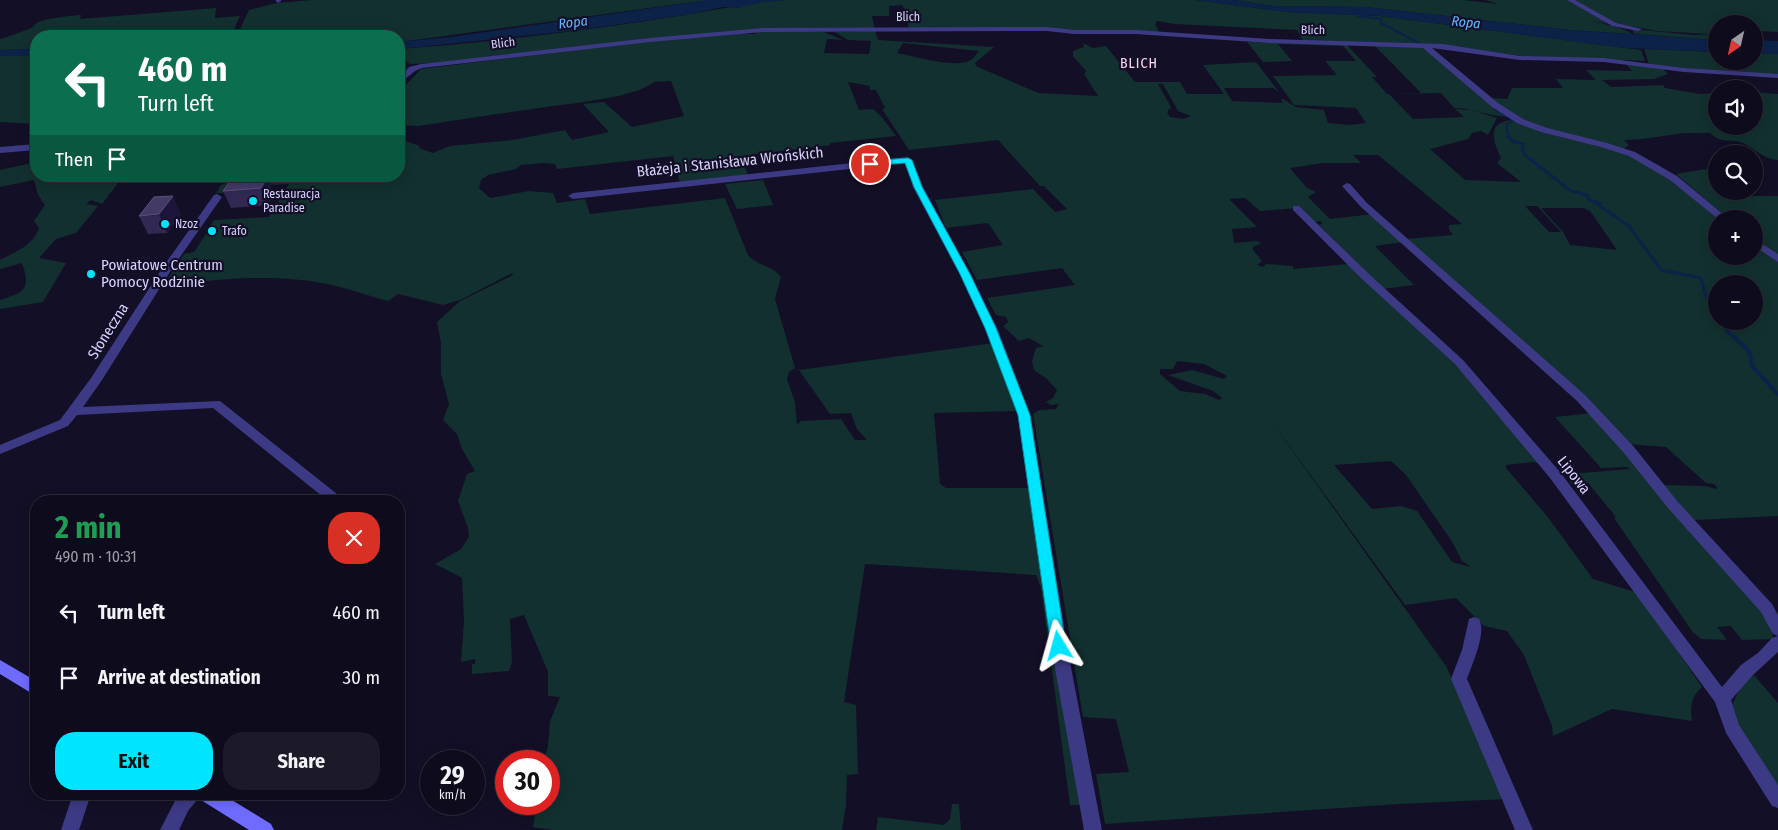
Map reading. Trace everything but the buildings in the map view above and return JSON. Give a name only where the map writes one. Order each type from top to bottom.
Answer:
[{"type":"street","points":[[1570,0],[1614,24],[1638,29]]},
{"type":"street","name":"Blich","points":[[405,76],[412,69],[421,66],[650,40],[762,30],[1034,29],[1074,32],[1141,32],[1278,42],[1424,45],[1520,58],[1604,60],[1684,70],[1778,76]]},
{"type":"street","points":[[1424,45],[1513,117],[1540,130],[1615,148],[1642,159],[1668,172],[1713,210]]},
{"type":"street","points":[[0,150],[30,148]]},
{"type":"street","name":"Błażeja i Stanisława Wrońskich","points":[[573,196],[908,160],[918,187],[965,274],[990,328],[1024,415],[1059,646],[1093,830]]},
{"type":"street","points":[[1347,186],[1364,205],[1580,398],[1629,450],[1678,511],[1773,605],[1778,630]]},
{"type":"street","name":"Słoneczna","points":[[0,450],[64,423],[96,380],[168,267],[217,197]]},
{"type":"street","name":"Lipowa","points":[[1296,208],[1366,277],[1459,362],[1555,475],[1722,699],[1732,728],[1778,800]]},
{"type":"street","points":[[1763,248],[1778,259]]},
{"type":"street","points":[[73,411],[216,404],[330,495]]},
{"type":"street","points":[[1474,623],[1470,650],[1459,679],[1524,830]]},
{"type":"street","points":[[1722,699],[1747,670],[1764,657],[1778,642]]},
{"type":"street","points":[[0,666],[30,685]]},
{"type":"street","points":[[70,830],[80,800]]},
{"type":"street","points":[[169,830],[182,806],[188,800]]},
{"type":"street","points":[[217,800],[265,830]]},
{"type":"green space","points":[[312,0],[708,0],[405,41],[405,30],[240,30],[249,10],[277,3]]},
{"type":"green space","points":[[785,0],[1195,0],[1288,12],[1380,16],[1641,50],[1645,61],[1522,56],[1466,48],[1303,41],[1297,30],[1175,24],[1157,21],[1155,25],[1160,33],[1070,31],[1049,27],[909,29],[906,16],[901,15],[905,10],[902,5],[889,6],[889,16],[872,16],[875,29],[779,29],[651,39],[433,63],[410,64],[405,61],[405,48],[578,31],[748,4]]},
{"type":"green space","points":[[1233,0],[1463,0],[1498,4],[1485,0],[1568,0],[1608,24],[1583,19],[1606,24],[1632,34],[1570,30],[1366,7],[1274,6]]},
{"type":"green space","points":[[1573,0],[1778,0],[1778,32],[1763,31],[1763,15],[1708,15],[1707,34],[1658,31],[1617,24]]},
{"type":"green space","points":[[216,8],[215,18],[240,16],[234,30],[30,30],[30,49],[0,50],[0,39],[30,28],[38,22],[81,15],[80,19]]},
{"type":"green space","points":[[1632,29],[1694,35],[1708,34],[1708,39],[1634,34]]},
{"type":"green space","points":[[875,31],[878,40],[994,47],[975,63],[976,66],[1038,93],[1098,96],[1084,74],[1086,71],[1073,56],[1073,51],[1084,47],[1083,43],[1093,48],[1106,46],[1135,82],[1180,82],[1187,94],[1224,94],[1203,65],[1256,62],[1279,92],[1273,88],[1224,88],[1232,101],[1283,103],[1281,99],[1283,99],[1296,107],[1324,110],[1328,123],[1350,125],[1366,123],[1356,108],[1294,105],[1273,76],[1337,75],[1325,61],[1356,61],[1343,46],[1278,44],[1292,61],[1263,62],[1247,42],[1420,47],[1425,49],[1507,116],[1472,110],[1497,118],[1488,135],[1481,131],[1472,133],[1468,139],[1430,149],[1465,180],[1521,182],[1497,163],[1501,158],[1496,147],[1494,131],[1500,123],[1511,120],[1520,122],[1538,131],[1616,151],[1658,169],[1682,185],[1710,210],[1708,210],[1708,265],[1763,265],[1763,251],[1778,262],[1778,516],[1694,520],[1659,485],[1705,486],[1716,489],[1717,487],[1714,484],[1706,483],[1666,447],[1627,444],[1405,239],[1453,235],[1449,230],[1449,225],[1462,224],[1378,155],[1353,155],[1361,163],[1323,163],[1290,168],[1307,188],[1316,192],[1308,197],[1330,219],[1373,214],[1404,242],[1375,246],[1414,285],[1383,289],[1319,225],[1322,224],[1321,221],[1314,222],[1298,208],[1260,211],[1245,198],[1229,199],[1257,227],[1232,229],[1234,243],[1257,241],[1261,243],[1253,247],[1253,250],[1262,261],[1257,265],[1263,267],[1266,264],[1293,266],[1293,269],[1349,264],[1466,374],[1543,464],[1533,462],[1506,465],[1506,468],[1547,516],[1593,579],[1638,593],[1702,687],[1692,702],[1692,721],[1612,709],[1553,736],[1552,726],[1524,655],[1507,631],[1484,626],[1456,598],[1405,605],[1267,415],[1446,666],[1507,799],[1399,804],[1105,824],[1096,774],[1129,772],[1116,719],[1083,717],[1033,414],[1039,410],[1056,409],[1059,404],[1051,405],[1046,402],[1053,398],[1057,390],[1047,379],[1034,370],[1032,361],[1036,348],[1043,346],[1029,338],[1019,341],[1003,326],[1008,322],[1006,317],[996,315],[987,298],[1075,285],[1062,268],[977,280],[962,252],[1003,245],[988,223],[946,228],[935,200],[1033,189],[1055,212],[1067,209],[1044,186],[1040,186],[998,140],[909,150],[882,109],[885,108],[876,90],[870,90],[870,86],[848,82],[859,110],[873,109],[881,116],[896,136],[830,143],[830,145],[749,155],[750,157],[743,162],[748,175],[680,183],[673,156],[557,169],[555,164],[521,165],[516,169],[488,175],[481,180],[479,188],[490,198],[529,191],[553,193],[557,203],[585,199],[590,214],[725,198],[748,255],[781,277],[775,299],[795,368],[789,372],[787,379],[795,402],[797,425],[801,421],[841,419],[855,440],[867,440],[857,429],[851,413],[830,414],[799,370],[994,343],[1019,411],[934,413],[940,484],[946,488],[1032,488],[1085,805],[1070,805],[1041,588],[1036,575],[865,564],[844,702],[856,705],[858,774],[847,775],[846,805],[842,830],[553,830],[533,827],[535,815],[560,815],[560,750],[547,750],[550,721],[560,697],[548,696],[548,672],[524,615],[510,619],[512,662],[509,671],[472,674],[472,664],[475,664],[475,659],[461,662],[464,621],[462,578],[435,564],[461,549],[469,537],[468,528],[458,501],[467,474],[475,471],[462,449],[457,434],[443,420],[449,404],[441,374],[441,343],[437,322],[460,301],[513,275],[512,273],[460,300],[443,305],[398,294],[388,301],[347,289],[304,280],[242,278],[162,288],[184,254],[194,252],[206,234],[216,233],[219,228],[209,228],[214,220],[269,217],[289,184],[235,187],[231,193],[216,193],[221,185],[228,182],[405,182],[405,141],[433,153],[450,146],[512,140],[565,130],[572,140],[609,132],[583,104],[604,102],[632,127],[684,116],[671,81],[654,82],[645,88],[633,92],[603,99],[418,126],[405,125],[405,86],[421,69],[652,41],[755,34],[757,32],[824,32],[843,40],[827,39],[824,53],[869,54],[871,41],[848,40],[835,32]],"holes":[[[903,43],[979,51],[971,60],[945,63],[897,53]],[[1347,45],[1375,46],[1421,93],[1387,94],[1372,77],[1377,77]],[[1158,84],[1163,84],[1178,111],[1191,116],[1183,119],[1170,117],[1167,112],[1171,107]],[[1441,93],[1454,108],[1472,110],[1455,109],[1464,117],[1413,119],[1389,94]],[[1525,206],[1537,206],[1561,232],[1549,232]],[[1541,208],[1583,208],[1590,211],[1617,250],[1570,245],[1563,232]],[[1177,361],[1204,364],[1227,376],[1224,379],[1192,370],[1168,375],[1213,391],[1222,398],[1219,400],[1205,394],[1180,391],[1160,374],[1160,369],[1173,369]],[[1391,461],[1406,475],[1453,543],[1462,561],[1471,567],[1452,562],[1417,511],[1401,506],[1372,509],[1334,465]]]},
{"type":"green space","points":[[1644,49],[1708,52],[1708,70],[1763,70],[1763,53],[1778,54],[1778,75],[1716,72],[1649,64]]},
{"type":"green space","points":[[0,56],[30,56],[30,124],[0,122]]},
{"type":"green space","points":[[1625,63],[1663,69],[1668,74],[1654,79],[1602,80],[1611,87],[1663,85],[1665,88],[1700,94],[1708,94],[1708,133],[1684,133],[1624,140],[1629,145],[1625,148],[1615,147],[1588,142],[1532,124],[1515,115],[1491,98],[1507,99],[1512,88],[1563,88],[1556,79],[1596,80],[1586,70],[1632,71]]},
{"type":"green space","points":[[1763,93],[1778,94],[1778,160],[1763,155],[1763,145],[1746,145],[1712,135],[1763,135]]},
{"type":"green space","points":[[30,163],[30,181],[0,187],[0,170]]},
{"type":"green space","points":[[1706,169],[1708,171],[1708,200],[1763,200],[1763,196],[1778,196],[1778,256],[1763,245],[1763,210],[1718,210],[1676,174]]},
{"type":"green space","points":[[763,180],[773,205],[737,209],[725,184]]},
{"type":"green space","points":[[35,182],[129,182],[118,183],[102,204],[91,200],[86,204],[98,206],[76,233],[56,239],[39,258],[66,263],[43,302],[0,309],[0,300],[20,292],[26,284],[22,263],[0,269],[0,260],[23,247],[37,234],[39,228],[34,221],[45,205],[38,195]]},
{"type":"green space","points":[[1592,413],[1753,596],[1772,631],[1773,639],[1742,640],[1731,626],[1717,627],[1727,640],[1701,639],[1692,631],[1614,518],[1616,517],[1588,483],[1571,484],[1568,477],[1570,474],[1630,469],[1627,467],[1601,468],[1555,417]]},
{"type":"green space","points":[[1754,675],[1778,703],[1778,788],[1737,727],[1731,707],[1742,684]]},
{"type":"green space","points":[[952,804],[959,804],[961,830],[876,830],[878,817],[944,825],[950,819]]},
{"type":"water","name":"Ropa","points":[[708,0],[785,0],[762,2],[738,8],[723,7],[686,15],[571,31],[405,48],[405,41],[451,37]]},
{"type":"water","name":"Ropa","points":[[1195,0],[1233,0],[1274,6],[1366,7],[1570,30],[1708,39],[1708,52],[1625,48],[1380,16],[1288,12]]},
{"type":"water","points":[[1763,40],[1778,41],[1778,54],[1763,53]]},
{"type":"water","points":[[30,49],[30,56],[0,56],[0,50]]},
{"type":"waterway","points":[[1358,16],[1381,19],[1381,23],[1419,43]]},
{"type":"waterway","points":[[1495,109],[1506,116]]},
{"type":"waterway","points":[[1509,137],[1506,125],[1513,121],[1511,119]]},
{"type":"waterway","points":[[1507,136],[1514,142],[1524,144],[1522,150],[1526,156],[1571,191],[1587,195],[1589,200],[1600,203],[1597,204],[1629,226],[1661,270],[1701,278],[1708,299]]},
{"type":"waterway","points":[[1727,330],[1745,347],[1750,354],[1752,366],[1778,394]]},
{"type":"place","name":"Restauracja Paradise","points":[[253,201]]},
{"type":"place","name":"Nzoz","points":[[165,224]]},
{"type":"place","name":"Trafo","points":[[212,231]]},
{"type":"place","name":"Powiatowe Centrum Pomocy Rodzinie","points":[[91,274]]},
{"type":"district","name":"BLICH","points":[[1139,63]]},
{"type":"route","points":[[870,164],[908,160],[918,187],[965,274],[990,328],[1024,415],[1059,646]]}]
